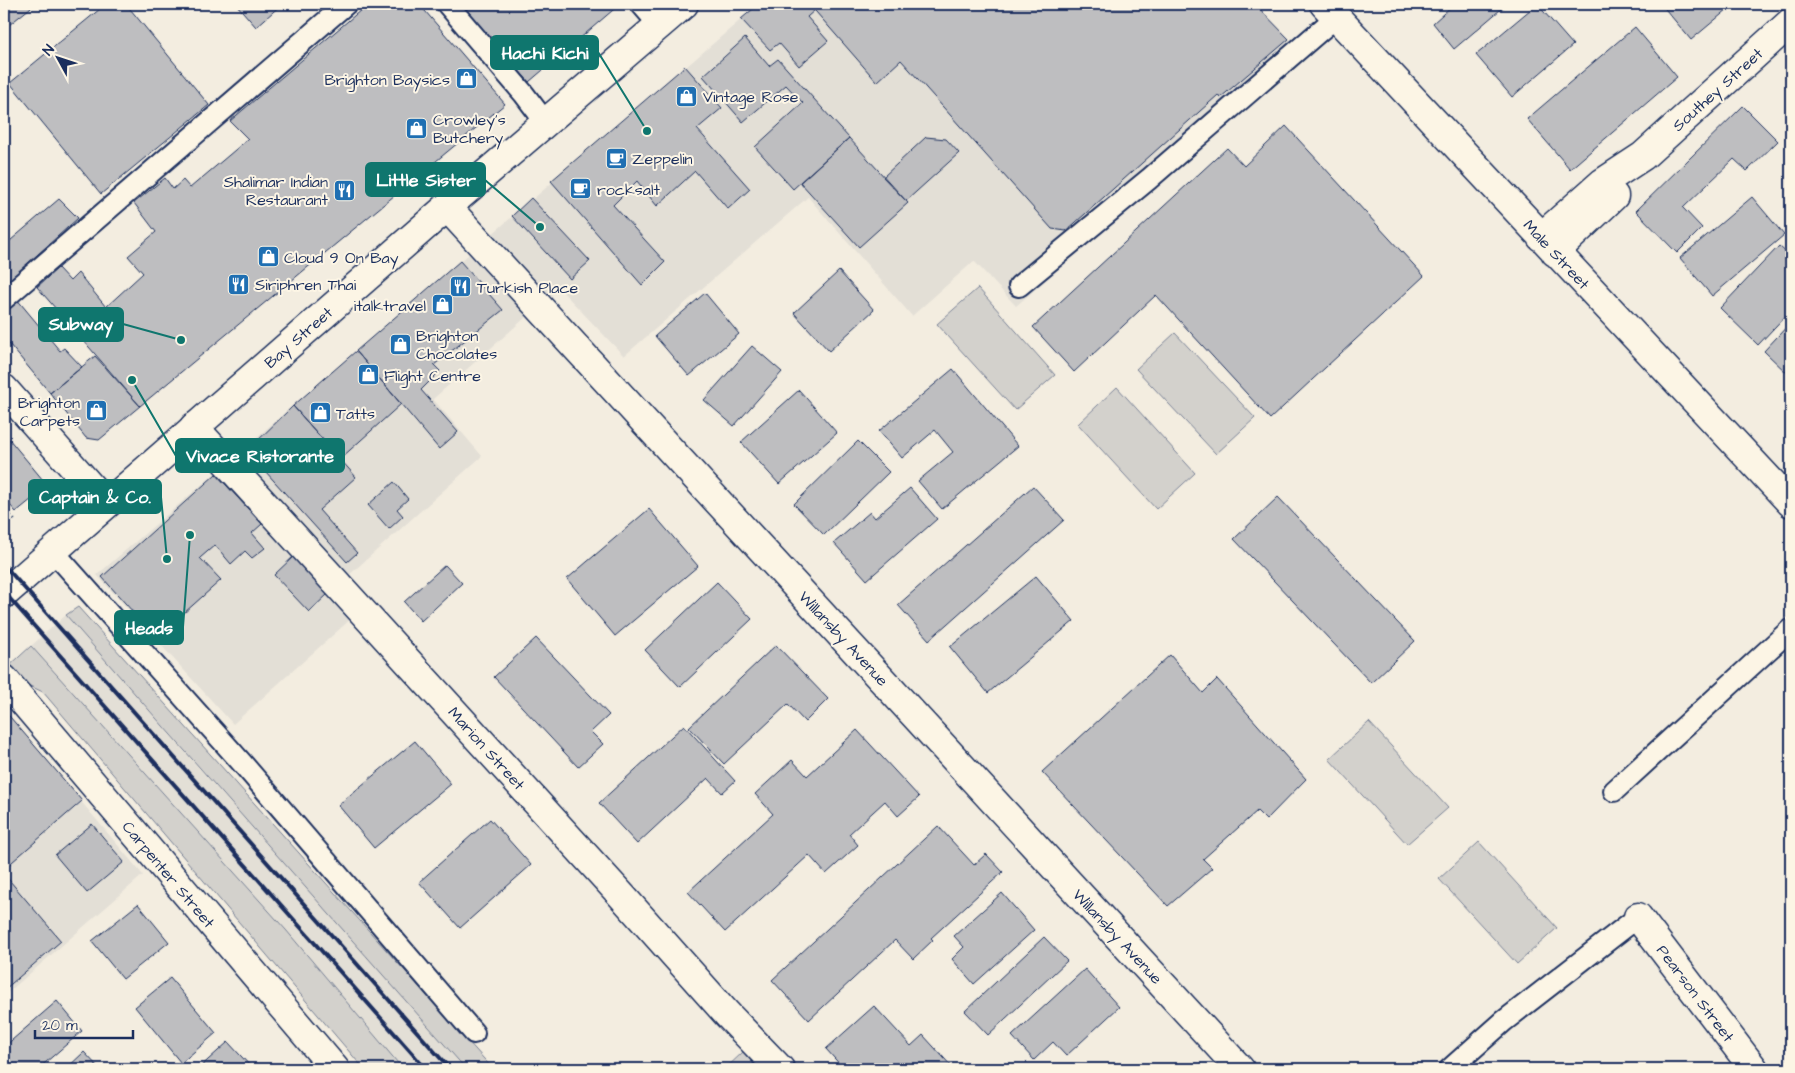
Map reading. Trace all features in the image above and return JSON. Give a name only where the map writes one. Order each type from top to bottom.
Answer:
[{"type":"street","name":"Bay Street","points":[[4,594],[194,426],[684,4]]},
{"type":"street","name":"Male Street","points":[[1330,11],[1791,503]]},
{"type":"street","name":"Southey Street","points":[[1548,245],[1614,195],[1642,156],[1791,22]]},
{"type":"street","name":"Willansby Avenue","points":[[447,207],[1240,1069]]},
{"type":"street","points":[[4,389],[106,504]]},
{"type":"street","name":"Marion Street","points":[[194,426],[727,1014],[780,1069]]},
{"type":"street","name":"Carpenter Street","points":[[4,679],[335,1069]]},
{"type":"street","name":"Pearson Street","points":[[1638,917],[1754,1069]]},
{"type":"lane","points":[[4,299],[346,4]]},
{"type":"lane","points":[[447,4],[524,94],[546,123]]},
{"type":"lane","points":[[640,4],[660,26]]},
{"type":"lane","points":[[1019,286],[1149,179],[1330,11]]},
{"type":"lane","points":[[53,551],[242,763],[474,1033]]},
{"type":"lane","points":[[1614,791],[1791,629]]},
{"type":"lane","points":[[1450,1069],[1504,1021],[1638,917]]},
{"type":"path","points":[[4,508],[16,522]]},
{"type":"shaded area","points":[[759,4],[1255,4],[1305,56],[1016,306],[974,261],[912,316],[808,197],[624,356],[559,288],[433,399],[482,456],[329,593],[352,618],[233,724],[97,575]]},
{"type":"shaded area","points":[[978,288],[1055,375],[1015,410],[937,324]]},
{"type":"shaded area","points":[[1175,333],[1255,418],[1216,454],[1136,369]]},
{"type":"shaded area","points":[[1117,387],[1195,473],[1156,509],[1078,424]]},
{"type":"shaded area","points":[[78,607],[493,1069],[466,1069],[66,615]]},
{"type":"shaded area","points":[[66,615],[197,766],[384,974],[466,1069],[403,1069],[286,930],[31,646]]},
{"type":"shaded area","points":[[31,646],[286,930],[403,1069],[364,1069],[43,692],[19,681],[7,668]]},
{"type":"shaded area","points":[[4,710],[143,875],[4,996]]},
{"type":"shaded area","points":[[1369,722],[1448,808],[1407,844],[1329,759]]},
{"type":"shaded area","points":[[1479,842],[1557,928],[1517,964],[1439,879]]},
{"type":"shaded area","points":[[743,1052],[758,1069],[725,1069]]},
{"type":"building","points":[[4,4],[35,4],[4,29]]},
{"type":"building","points":[[106,4],[126,4],[209,105],[101,194],[10,83]]},
{"type":"building","points":[[236,4],[282,4],[256,27]]},
{"type":"building","points":[[368,4],[391,4],[396,9],[402,4],[419,4],[505,104],[140,406],[37,287],[58,268],[70,281],[78,273],[106,307],[143,273],[128,256],[156,232],[134,203],[165,178],[173,189],[183,180],[190,188],[248,139],[230,121]]},
{"type":"building","points":[[461,4],[620,4],[529,82]]},
{"type":"building","points":[[759,4],[809,4],[815,10],[807,17],[828,41],[799,66],[779,43],[770,50],[741,19]]},
{"type":"building","points":[[809,4],[1255,4],[1289,39],[1220,98],[1218,95],[1066,231],[1052,229],[901,60],[877,82]]},
{"type":"building","points":[[1454,4],[1507,4],[1454,49],[1433,23]]},
{"type":"building","points":[[1537,4],[1573,45],[1512,97],[1476,55]]},
{"type":"building","points":[[1661,4],[1734,4],[1691,40]]},
{"type":"building","points":[[1635,27],[1677,77],[1570,169],[1527,119]]},
{"type":"building","points":[[745,38],[769,66],[778,59],[849,138],[793,189],[755,147],[803,103],[786,85],[743,122],[703,76]]},
{"type":"building","points":[[685,66],[722,108],[697,129],[750,189],[728,209],[695,171],[657,206],[637,181],[613,205],[665,262],[642,285],[551,181]]},
{"type":"building","points":[[1743,106],[1778,141],[1747,171],[1734,159],[1683,208],[1702,228],[1677,253],[1636,211]]},
{"type":"building","points":[[1286,126],[1424,276],[1270,419],[1156,295],[1074,372],[1033,327],[1227,148],[1244,166]]},
{"type":"building","points":[[926,137],[946,139],[959,153],[906,201],[883,177]]},
{"type":"building","points":[[849,138],[908,203],[859,247],[800,182]]},
{"type":"building","points":[[1752,197],[1784,235],[1712,296],[1680,258]]},
{"type":"building","points":[[531,198],[590,261],[570,279],[512,216]]},
{"type":"building","points":[[59,199],[78,218],[4,284],[4,246]]},
{"type":"building","points":[[1779,246],[1791,257],[1791,310],[1758,345],[1720,308]]},
{"type":"building","points":[[460,261],[503,310],[434,365],[440,371],[421,390],[458,432],[439,449],[356,351]]},
{"type":"building","points":[[839,271],[874,310],[829,351],[794,313]]},
{"type":"building","points":[[705,293],[739,334],[689,376],[655,336]]},
{"type":"building","points":[[16,298],[60,351],[64,348],[82,367],[50,393],[4,338],[4,307]]},
{"type":"building","points":[[1791,322],[1791,377],[1764,351]]},
{"type":"building","points":[[752,346],[782,372],[734,426],[704,400]]},
{"type":"building","points":[[356,351],[401,404],[340,459],[293,406]]},
{"type":"building","points":[[95,356],[140,406],[99,440],[86,438],[50,393]]},
{"type":"building","points":[[953,369],[1018,446],[942,509],[918,481],[953,452],[935,430],[902,458],[879,431]]},
{"type":"building","points":[[799,390],[837,433],[779,484],[741,442]]},
{"type":"building","points":[[293,406],[356,477],[319,510],[357,553],[347,562],[247,451]]},
{"type":"building","points":[[4,433],[48,486],[16,512],[4,498]]},
{"type":"building","points":[[858,441],[889,472],[824,535],[794,504]]},
{"type":"building","points":[[216,474],[262,524],[252,533],[265,548],[252,558],[245,551],[231,564],[215,545],[200,558],[221,580],[156,638],[102,577]]},
{"type":"building","points":[[394,482],[408,499],[397,509],[403,516],[389,529],[368,505]]},
{"type":"building","points":[[1033,486],[1064,520],[929,640],[898,605]]},
{"type":"building","points":[[910,488],[937,519],[867,580],[834,543],[870,512],[875,518]]},
{"type":"building","points":[[1278,497],[1415,641],[1371,683],[1234,539]]},
{"type":"building","points":[[649,509],[698,566],[615,636],[567,579]]},
{"type":"building","points":[[294,556],[329,593],[309,612],[274,575]]},
{"type":"building","points":[[445,565],[462,583],[421,621],[404,602]]},
{"type":"building","points":[[1036,576],[1074,621],[988,693],[950,647]]},
{"type":"building","points":[[717,582],[752,619],[680,687],[645,650]]},
{"type":"building","points":[[536,638],[609,715],[591,732],[603,744],[578,767],[494,677]]},
{"type":"building","points":[[776,645],[828,699],[805,722],[788,704],[724,764],[689,727]]},
{"type":"building","points":[[1170,655],[1203,693],[1217,679],[1306,779],[1266,820],[1257,811],[1203,859],[1212,868],[1168,906],[1042,772]]},
{"type":"building","points":[[4,710],[82,801],[4,869]]},
{"type":"building","points":[[684,725],[735,781],[722,793],[708,778],[637,844],[599,803]]},
{"type":"building","points":[[857,730],[919,797],[898,816],[885,801],[849,834],[858,845],[826,874],[809,855],[725,932],[688,892],[773,814],[755,794],[792,760],[807,776]]},
{"type":"building","points":[[415,741],[451,784],[374,848],[338,805]]},
{"type":"building","points":[[490,819],[531,865],[460,928],[419,882]]},
{"type":"building","points":[[92,824],[124,862],[87,893],[55,855]]},
{"type":"building","points":[[938,826],[974,865],[986,854],[1003,872],[931,938],[933,940],[913,959],[895,940],[809,1020],[772,980]]},
{"type":"building","points":[[4,874],[61,941],[4,990]]},
{"type":"building","points":[[1002,893],[1034,930],[974,984],[952,959],[964,947],[954,936]]},
{"type":"building","points":[[138,904],[169,942],[123,979],[92,941]]},
{"type":"building","points":[[1044,937],[1067,961],[988,1035],[965,1011]]},
{"type":"building","points":[[1085,969],[1119,1007],[1066,1056],[1053,1042],[1034,1060],[1012,1036]]},
{"type":"building","points":[[170,978],[216,1033],[181,1063],[135,1007]]},
{"type":"building","points":[[57,1001],[82,1031],[38,1069],[4,1069],[4,1047]]},
{"type":"building","points":[[874,1006],[911,1046],[923,1035],[954,1069],[844,1069],[826,1049]]},
{"type":"building","points":[[228,1042],[253,1069],[198,1069]]},
{"type":"building","points":[[84,1052],[100,1069],[66,1069]]},
{"type":"railway","points":[[4,565],[450,1069]]},
{"type":"railway","points":[[4,592],[426,1069]]},
{"type":"place","name":"Brighton Baysics","points":[[466,79]]},
{"type":"place","name":"Vintage Rose","points":[[687,96]]},
{"type":"place","name":"Crowley's Butchery","points":[[417,128]]},
{"type":"place","name":"Hachi Kichi","points":[[647,131]]},
{"type":"place","name":"Zeppelin","points":[[616,158]]},
{"type":"place","name":"rocksalt","points":[[581,189]]},
{"type":"place","name":"Shalimar Indian Restaurant","points":[[344,190]]},
{"type":"place","name":"Little Sister","points":[[540,227]]},
{"type":"place","name":"Cloud 9 On Bay","points":[[268,257]]},
{"type":"place","name":"Siriphren Thai","points":[[239,284]]},
{"type":"place","name":"Turkish Place","points":[[461,287]]},
{"type":"place","name":"italktravel","points":[[442,305]]},
{"type":"place","name":"Subway","points":[[181,340]]},
{"type":"place","name":"Brighton Chocolates","points":[[400,344]]},
{"type":"place","name":"Flight Centre","points":[[368,375]]},
{"type":"place","name":"Vivace Ristorante","points":[[132,380]]},
{"type":"place","name":"Brighton Carpets","points":[[96,411]]},
{"type":"place","name":"Tatts","points":[[320,413]]},
{"type":"place","name":"Heads","points":[[190,535]]},
{"type":"place","name":"Captain & Co.","points":[[167,559]]}]
